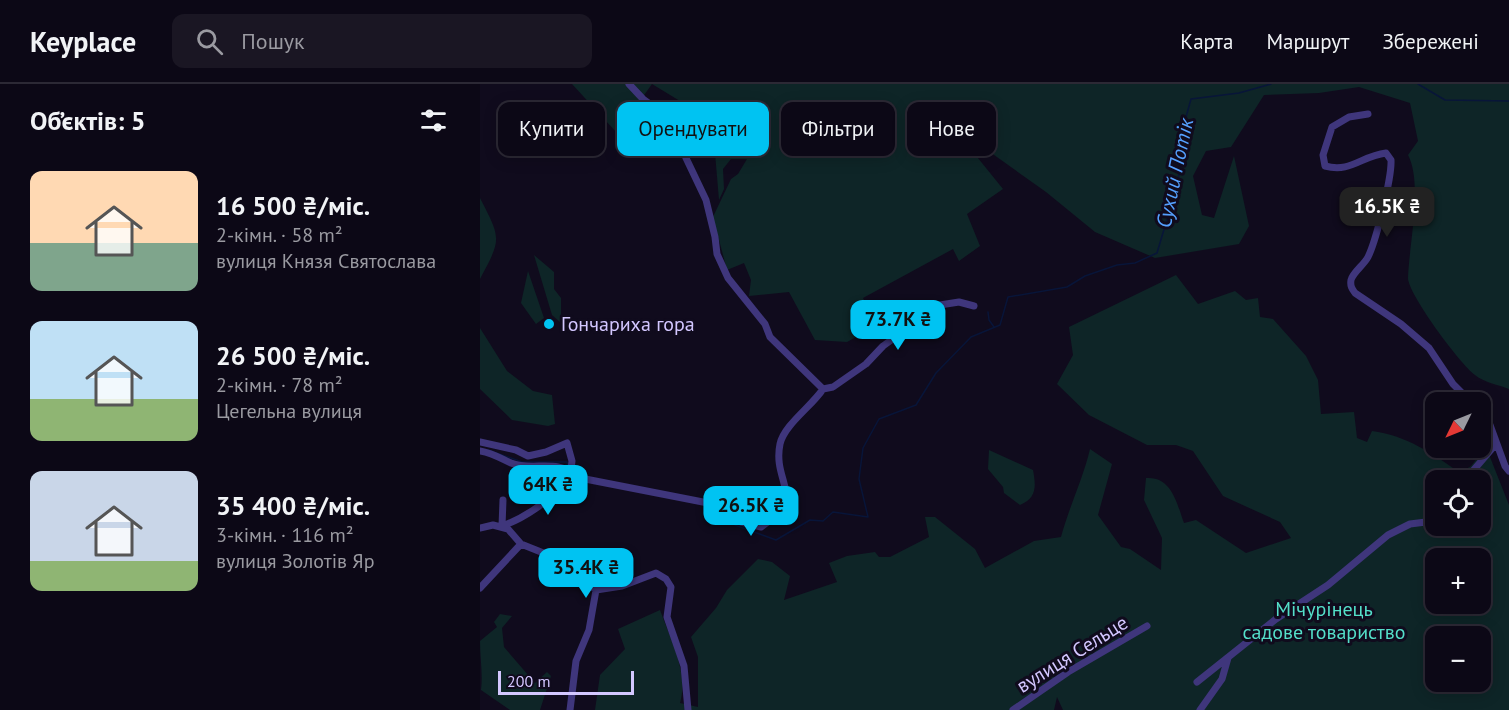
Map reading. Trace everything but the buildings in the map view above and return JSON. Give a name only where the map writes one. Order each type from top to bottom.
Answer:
[{"type":"street","points":[[629,84],[643,99],[671,119],[706,200],[717,254],[728,279],[765,324],[770,337],[823,389]]},
{"type":"street","points":[[1368,114],[1349,117],[1332,127],[1323,155],[1324,166],[1336,170],[1350,167],[1374,154],[1386,153],[1391,160],[1386,195],[1368,258],[1351,278],[1351,287],[1355,293],[1401,324],[1429,348],[1461,392]]},
{"type":"street","points":[[480,451],[497,454],[511,463],[523,466],[553,465],[565,468],[575,477],[708,503],[741,522],[761,527],[778,515],[787,498],[780,444],[786,432],[823,389],[833,387],[866,364],[883,346],[940,304],[959,302],[974,306]]},
{"type":"street","points":[[1491,428],[1509,471]]},
{"type":"street","points":[[480,442],[516,450],[528,456],[546,453],[567,443],[572,461],[571,469]]},
{"type":"street","points":[[1474,470],[1496,444]]},
{"type":"street","points":[[502,526],[515,522],[544,504],[575,477]]},
{"type":"street","points":[[502,526],[503,500]]},
{"type":"street","points":[[1197,682],[1276,619],[1328,585],[1388,535],[1410,524],[1425,522]]},
{"type":"street","points":[[480,529],[493,525],[508,529],[521,544],[546,554],[596,590],[622,586],[656,573],[666,579],[671,587],[667,616],[684,666],[688,710]]},
{"type":"street","points":[[480,588],[521,544]]},
{"type":"street","points":[[570,710],[576,662],[589,630],[596,590]]},
{"type":"street","name":"вулиця Сельце","points":[[1013,710],[1068,672],[1147,626]]},
{"type":"street","points":[[1200,710],[1222,679],[1228,658]]},
{"type":"green space","points":[[572,84],[652,84],[639,102],[617,102],[617,133],[605,120],[605,102],[589,102]]},
{"type":"green space","points":[[652,84],[1509,84],[1509,389],[1482,380],[1468,368],[1436,328],[1410,286],[1408,278],[1415,198],[1412,167],[1408,155],[1418,141],[1410,103],[1359,87],[1319,93],[1264,95],[1231,147],[1206,151],[1193,176],[1202,215],[1214,218],[1234,156],[1249,226],[1239,244],[1155,258],[1095,232],[1046,192],[995,156],[996,102],[907,102],[907,156],[976,156],[1003,189],[967,214],[980,246],[959,261],[953,249],[863,298],[878,325],[847,342],[815,340],[789,292],[749,296],[751,280],[744,263],[727,270],[718,236],[711,221],[731,179],[738,174],[747,159],[731,159],[723,169],[724,189],[719,200],[715,156],[769,156],[769,102],[682,102]]},
{"type":"green space","points":[[480,198],[492,222],[496,238],[492,255],[480,279]]},
{"type":"green space","points":[[534,255],[554,272],[554,289],[561,298],[561,323],[552,315]]},
{"type":"green space","points":[[528,271],[544,318],[536,324],[521,303]]},
{"type":"green space","name":"Мічурінець садове товариство","points":[[1176,275],[1198,304],[1235,291],[1246,300],[1258,298],[1260,317],[1273,319],[1306,356],[1318,380],[1321,414],[1354,412],[1357,438],[1367,442],[1372,431],[1384,433],[1425,450],[1425,458],[1438,458],[1456,470],[1425,470],[1425,536],[1491,536],[1491,470],[1465,470],[1477,458],[1490,458],[1509,505],[1509,710],[1063,710],[1057,697],[1054,710],[595,710],[600,675],[625,649],[618,629],[660,610],[680,668],[682,692],[680,703],[698,707],[698,657],[691,637],[716,608],[727,590],[758,559],[772,562],[790,576],[784,600],[837,582],[829,563],[847,556],[875,552],[879,557],[890,557],[929,537],[925,517],[935,517],[975,549],[985,568],[1034,541],[1061,537],[1090,449],[1112,464],[1098,515],[1121,547],[1130,549],[1161,570],[1162,538],[1144,500],[1146,478],[1155,479],[1168,486],[1184,523],[1196,520],[1246,553],[1291,538],[1280,522],[1223,496],[1193,451],[1176,445],[1147,445],[1089,415],[1057,384],[1073,355],[1069,327]]},
{"type":"green space","points":[[480,328],[507,371],[533,391],[552,395],[555,424],[548,426],[512,420],[480,389]]},
{"type":"green space","points":[[989,450],[1033,470],[1034,491],[1030,499],[1020,505],[1004,493],[1003,487],[988,469]]},
{"type":"green space","points":[[500,614],[512,616],[502,628],[504,647],[535,683],[547,672],[551,676],[540,710],[510,710],[481,690],[480,641],[497,627],[494,622]]},
{"type":"waterway","name":"Сухий Потік","points":[[728,518],[735,525],[776,540],[810,520],[823,521],[833,512],[868,517],[859,479],[863,448],[879,419],[916,405],[936,373],[971,337],[1000,325],[1008,297],[1067,287],[1085,276],[1117,265],[1135,263],[1157,253],[1176,189],[1181,164],[1181,135],[1191,99],[1239,93],[1271,84]]},
{"type":"waterway","name":"Сухий Потік","points":[[1418,84],[1445,100],[1509,101]]},
{"type":"waterway","points":[[988,312],[989,320],[994,327]]},
{"type":"waterway","name":"Сухий Потік","points":[[488,450],[522,462],[567,462],[568,466]]},
{"type":"place","name":"Гончариха гора","points":[[549,324]]}]
